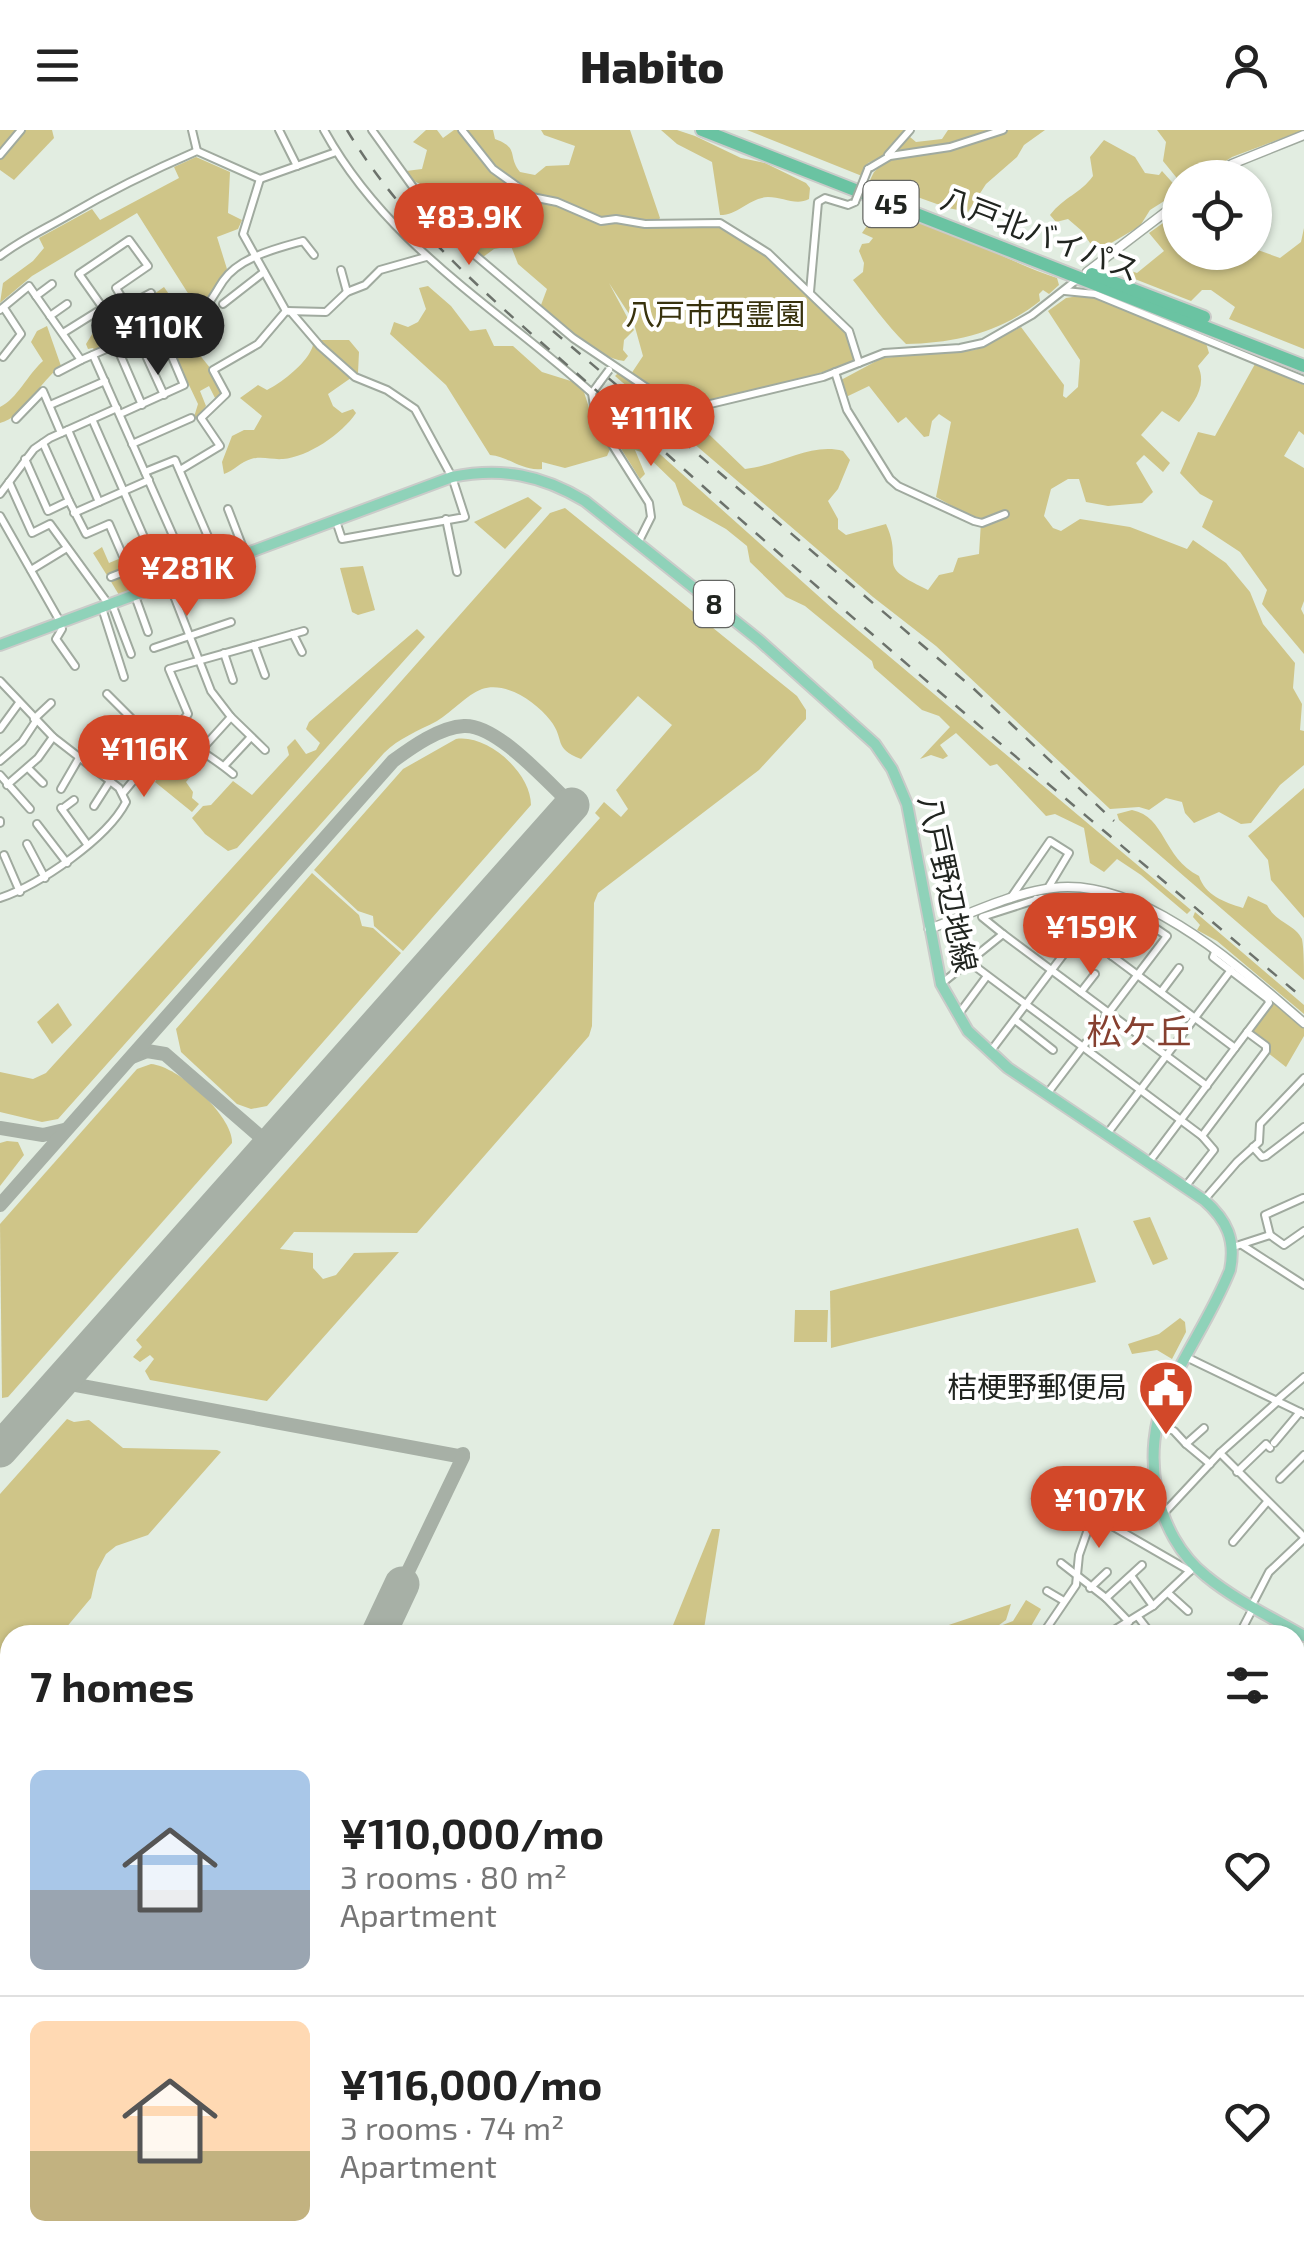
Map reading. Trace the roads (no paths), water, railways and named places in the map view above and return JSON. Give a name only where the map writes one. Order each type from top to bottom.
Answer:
[{"type":"highway","name":"八戸北バイパス","points":[[702,130],[1304,358]]},
{"type":"highway","name":"八戸北バイパス","points":[[722,130],[1304,366]]},
{"type":"main road","name":"八戸野辺地線","points":[[0,645],[452,477],[487,472],[534,476],[559,485],[638,542],[759,640],[876,744],[892,768],[906,804],[941,984],[957,1016],[990,1053],[1204,1200],[1222,1218],[1238,1246]]},
{"type":"main road","points":[[1238,1246],[1224,1284],[1166,1396],[1157,1424],[1154,1470],[1163,1514],[1192,1568],[1286,1625]]},
{"type":"street","points":[[0,155],[21,130]]},
{"type":"street","points":[[192,130],[197,151]]},
{"type":"street","points":[[279,130],[297,166]]},
{"type":"street","points":[[324,130],[336,152],[390,222],[426,257],[592,392],[596,419],[649,503],[651,518],[638,542]]},
{"type":"street","points":[[372,130],[436,220],[573,338],[611,367],[681,410],[835,372],[894,351],[983,343],[1032,315],[1162,215]]},
{"type":"street","points":[[462,130],[493,169],[526,195],[558,202],[601,221],[724,224],[768,253],[849,331],[859,363]]},
{"type":"street","points":[[810,294],[818,202],[825,198],[848,205],[855,202],[868,168],[883,159],[910,130]]},
{"type":"street","points":[[883,159],[964,144],[1004,130]]},
{"type":"street","points":[[1242,160],[1304,135]]},
{"type":"street","points":[[0,256],[28,235],[99,196],[197,151],[260,179],[336,152]]},
{"type":"street","points":[[260,179],[242,230],[286,310],[346,372],[387,390],[416,410],[452,477],[465,517],[342,540],[336,520]]},
{"type":"street","points":[[0,494],[25,458],[43,443],[92,419],[142,405],[184,385],[159,326],[151,293],[127,306],[116,288],[148,266],[128,240],[79,274],[103,308],[63,334]]},
{"type":"street","points":[[217,336],[200,314],[218,294],[224,280],[256,256],[303,241],[314,256]]},
{"type":"street","points":[[286,310],[326,312],[380,270],[426,257]]},
{"type":"street","points":[[341,270],[347,292]]},
{"type":"street","points":[[224,304],[264,272]]},
{"type":"street","points":[[36,296],[52,284]]},
{"type":"street","points":[[3,357],[21,334],[2,309],[30,286],[82,360]]},
{"type":"street","points":[[1064,291],[1094,294],[1304,380]]},
{"type":"street","points":[[50,316],[67,304]]},
{"type":"street","points":[[180,470],[220,446],[201,418],[226,394],[214,370],[258,344],[286,310]]},
{"type":"street","points":[[58,372],[159,326]]},
{"type":"street","points":[[136,336],[164,395]]},
{"type":"street","points":[[116,344],[142,405]]},
{"type":"street","points":[[93,355],[190,575]]},
{"type":"street","points":[[592,392],[611,367]]},
{"type":"street","points":[[835,372],[846,410],[885,473],[898,486],[974,521],[982,523],[1005,514]]},
{"type":"street","points":[[50,405],[105,381]]},
{"type":"street","points":[[16,419],[43,391],[99,502]]},
{"type":"street","points":[[92,419],[154,560]]},
{"type":"street","points":[[132,444],[188,420],[189,434]]},
{"type":"street","points":[[164,430],[170,442]]},
{"type":"street","points":[[43,443],[86,534],[109,524],[128,570]]},
{"type":"street","points":[[25,458],[48,511],[68,501]]},
{"type":"street","points":[[74,513],[124,491],[175,460],[208,538],[111,578]]},
{"type":"street","points":[[9,482],[32,534],[50,524],[108,606],[131,654]]},
{"type":"street","points":[[228,509],[245,554]]},
{"type":"street","points":[[0,516],[60,624],[62,630],[56,639],[75,666]]},
{"type":"street","points":[[446,520],[457,572]]},
{"type":"street","points":[[31,570],[67,548]]},
{"type":"street","points":[[170,582],[210,691],[265,750]]},
{"type":"street","points":[[135,596],[148,632]]},
{"type":"street","points":[[108,606],[124,677]]},
{"type":"street","points":[[154,648],[231,622]]},
{"type":"street","points":[[123,793],[188,714],[168,670],[304,631]]},
{"type":"street","points":[[293,634],[302,652]]},
{"type":"street","points":[[254,645],[265,675]]},
{"type":"street","points":[[224,653],[234,680]]},
{"type":"street","points":[[0,681],[4,691],[53,738],[123,793],[125,806],[45,878],[0,898]]},
{"type":"street","points":[[107,694],[159,746]]},
{"type":"street","points":[[0,729],[19,703]]},
{"type":"street","points":[[0,760],[22,742],[51,703]]},
{"type":"street","points":[[202,748],[231,717]]},
{"type":"street","points":[[172,731],[195,748],[202,748],[233,774]]},
{"type":"street","points":[[7,785],[28,768],[53,738]]},
{"type":"street","points":[[224,766],[250,738]]},
{"type":"street","points":[[61,789],[79,758]]},
{"type":"street","points":[[28,768],[43,784]]},
{"type":"street","points":[[0,775],[30,809]]},
{"type":"street","points":[[94,806],[110,781]]},
{"type":"street","points":[[74,800],[62,808],[87,844]]},
{"type":"street","points":[[37,824],[66,862]]},
{"type":"street","points":[[1010,900],[1050,840],[1069,853],[1048,888]]},
{"type":"street","points":[[27,844],[45,878]]},
{"type":"street","points":[[4,855],[20,892]]},
{"type":"street","points":[[929,930],[1048,888],[1095,888],[1134,900],[1214,952],[1304,1024]]},
{"type":"street","points":[[1085,898],[1036,899],[982,918],[1207,1086]]},
{"type":"street","points":[[1036,899],[1234,1048]]},
{"type":"street","points":[[990,1053],[1103,902],[1141,918],[1167,936],[1047,1094]]},
{"type":"street","points":[[1040,924],[1050,910]]},
{"type":"street","points":[[1111,956],[1141,918]]},
{"type":"street","points":[[941,984],[1003,934]]},
{"type":"street","points":[[1149,1162],[1269,1000],[1213,957],[1214,952]]},
{"type":"street","points":[[968,961],[1202,1136],[1214,1150],[1185,1186]]},
{"type":"street","points":[[1161,992],[1180,968]]},
{"type":"street","points":[[1107,1134],[1232,970]]},
{"type":"street","points":[[1080,992],[1094,974]]},
{"type":"street","points":[[957,1016],[987,976]]},
{"type":"street","points":[[1014,1020],[1053,1050]]},
{"type":"street","points":[[1202,1136],[1266,1051],[1266,1046],[1247,1032]]},
{"type":"street","points":[[1204,1200],[1259,1142],[1260,1124],[1304,1078]]},
{"type":"street","points":[[1254,1148],[1262,1157],[1266,1156],[1304,1127]]},
{"type":"street","points":[[1303,1198],[1264,1214],[1270,1235],[1284,1245],[1304,1231]]},
{"type":"street","points":[[1238,1246],[1270,1235]]},
{"type":"street","points":[[1238,1246],[1304,1284]]},
{"type":"street","points":[[1186,1358],[1303,1413],[1272,1445],[1266,1444],[1237,1472]]},
{"type":"street","points":[[1163,1514],[1220,1454],[1304,1378]]},
{"type":"street","points":[[1157,1424],[1174,1431],[1210,1464]]},
{"type":"street","points":[[1186,1444],[1204,1428]]},
{"type":"street","points":[[1220,1454],[1304,1538],[1269,1572],[1243,1625]]},
{"type":"street","points":[[1280,1479],[1304,1455]]},
{"type":"street","points":[[1232,1542],[1267,1502]]},
{"type":"street","points":[[1048,1625],[1076,1586],[1085,1533],[1090,1518],[1096,1514],[1192,1568],[1168,1594],[1124,1625]]},
{"type":"street","points":[[1061,1564],[1106,1598],[1129,1622]]},
{"type":"street","points":[[1106,1598],[1142,1565]]},
{"type":"street","points":[[1090,1588],[1107,1572]]},
{"type":"street","points":[[1132,1576],[1153,1606]]},
{"type":"street","points":[[1047,1591],[1064,1601]]},
{"type":"street","points":[[1168,1594],[1188,1611]]},
{"type":"street","points":[[1138,1617],[1144,1625]]},
{"type":"railway","points":[[347,130],[406,211],[513,317],[877,638],[1304,999]]},
{"type":"railway","points":[[553,331],[974,689],[1114,821]]},
{"type":"place","name":"桔梗野郵便局","points":[[1166,1437]]},
{"type":"district","name":"松ケ丘","points":[[1139,1032]]},
{"type":"park label","name":"八戸市西霊園","points":[[715,315]]}]
